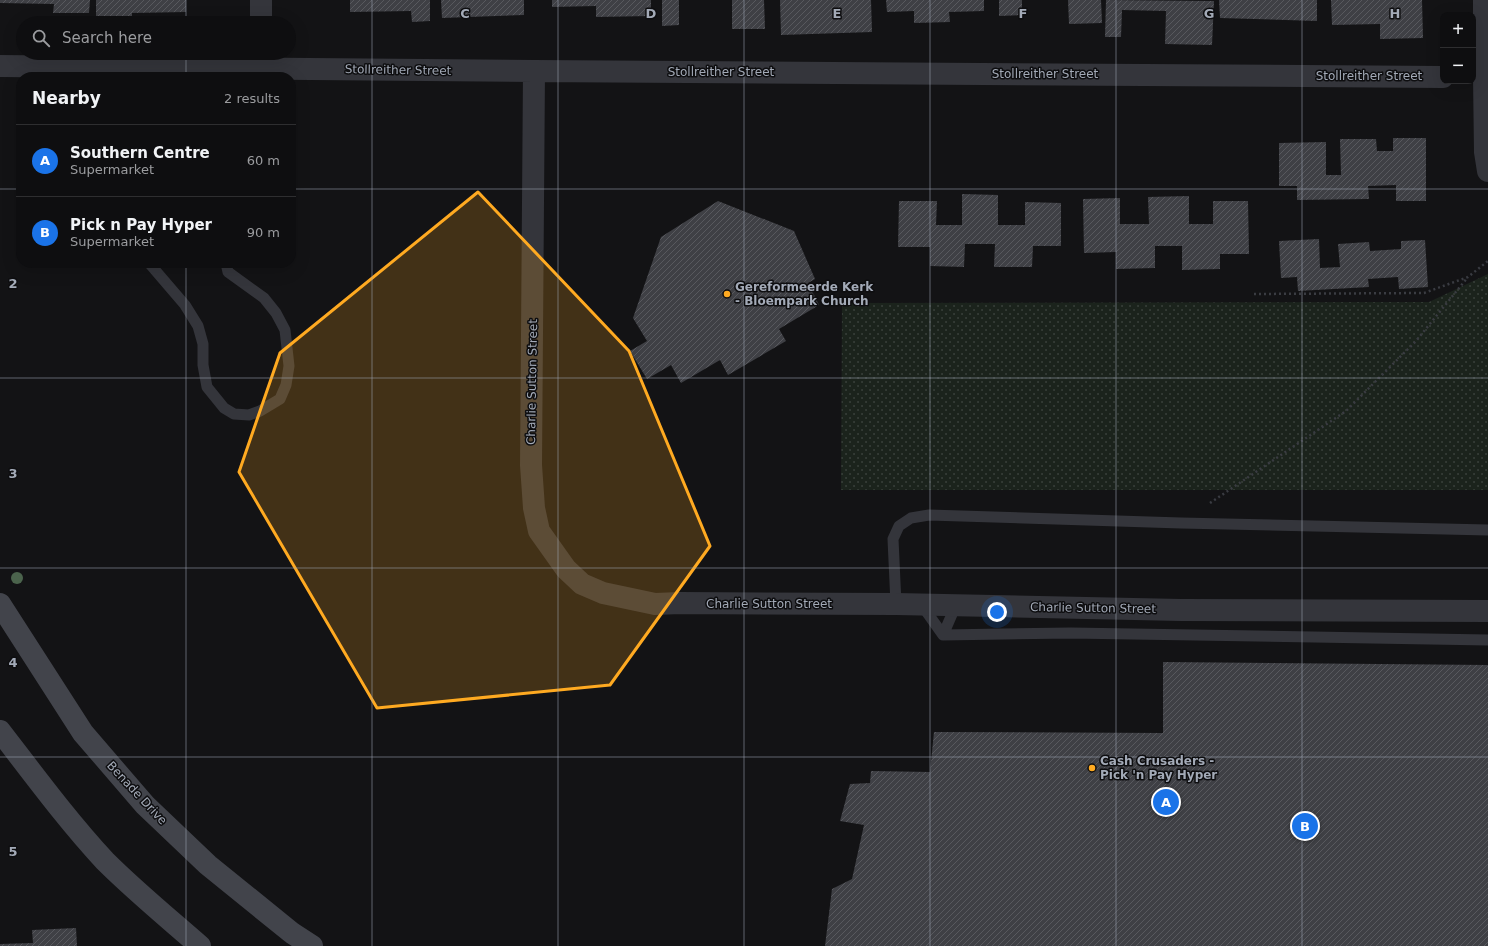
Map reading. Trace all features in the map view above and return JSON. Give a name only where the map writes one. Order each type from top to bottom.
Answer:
[{"type":"street","points":[[261,0],[261,16]]},
{"type":"street","points":[[1484,0],[1478,77],[1488,171]]},
{"type":"street","name":"Stollreither Street","points":[[214,72],[261,61],[534,71],[1440,77]]},
{"type":"street","name":"Stollreither Street","points":[[0,66],[141,72]]},
{"type":"street","name":"Charlie Sutton Street","points":[[534,71],[531,465],[534,508],[539,531],[566,569],[582,584],[603,593],[655,604],[921,604],[1181,610],[1488,611]]},
{"type":"street","name":"Benade Drive","points":[[0,604],[83,733],[145,805],[208,865],[292,933],[312,946]]},
{"type":"street","points":[[0,731],[69,819],[106,861],[156,908],[200,946]]},
{"type":"lane","points":[[153,268],[185,304],[198,326],[203,344],[203,365],[207,387],[224,408],[234,414],[249,415],[260,411],[280,399],[286,385],[288,366],[285,330],[276,313],[264,298],[228,272],[227,268]]},
{"type":"lane","points":[[896,604],[893,539],[899,526],[911,518],[929,515],[1181,523],[1488,530]]},
{"type":"lane","points":[[921,604],[942,635]]},
{"type":"lane","points":[[942,635],[956,605]]},
{"type":"lane","points":[[942,635],[1072,633],[1488,640]]},
{"type":"path","points":[[1181,523],[1346,411],[1416,341],[1468,277],[1488,261]]},
{"type":"path","points":[[1254,294],[1424,293],[1468,277]]},
{"type":"highlighted area","points":[[478,192],[629,351],[710,546],[610,685],[377,708],[239,472],[280,353]]},
{"type":"shaded area","points":[[1488,274],[1488,490],[841,490],[842,303],[1429,302]]},
{"type":"building","points":[[0,0],[90,0],[89,13],[53,13],[54,4],[0,3]]},
{"type":"building","points":[[96,0],[186,0],[186,12],[132,13],[132,16],[96,16]]},
{"type":"building","points":[[350,0],[430,0],[430,21],[412,22],[411,11],[350,12]]},
{"type":"building","points":[[441,0],[524,0],[524,15],[442,18]]},
{"type":"building","points":[[552,0],[651,0],[651,16],[596,17],[596,6],[552,7]]},
{"type":"building","points":[[662,0],[679,0],[679,25],[662,26]]},
{"type":"building","points":[[732,0],[764,0],[765,29],[732,29]]},
{"type":"building","points":[[780,0],[871,0],[872,32],[781,35]]},
{"type":"building","points":[[886,0],[984,0],[984,11],[949,12],[950,22],[914,23],[914,11],[887,12]]},
{"type":"building","points":[[999,0],[1022,0],[1022,15],[999,16]]},
{"type":"building","points":[[1068,0],[1101,0],[1102,23],[1069,24]]},
{"type":"building","points":[[1106,0],[1214,1],[1212,45],[1165,44],[1166,11],[1122,10],[1121,37],[1105,37]]},
{"type":"building","points":[[1219,0],[1317,0],[1317,21],[1220,18]]},
{"type":"building","points":[[1331,0],[1422,0],[1423,38],[1380,39],[1380,24],[1332,25]]},
{"type":"building","points":[[1393,138],[1426,138],[1426,201],[1396,201],[1396,185],[1368,186],[1369,199],[1297,200],[1297,186],[1279,186],[1279,143],[1326,142],[1326,175],[1341,175],[1340,139],[1376,139],[1377,151],[1393,151]]},
{"type":"building","points":[[962,194],[998,195],[998,225],[1025,225],[1025,202],[1061,203],[1061,246],[1033,246],[1032,267],[994,267],[995,244],[965,244],[964,267],[930,266],[930,247],[898,247],[899,201],[937,201],[936,225],[962,225]]},
{"type":"building","points":[[1189,196],[1189,224],[1213,224],[1213,201],[1248,201],[1249,254],[1220,254],[1220,269],[1182,270],[1182,246],[1155,246],[1155,268],[1116,269],[1116,252],[1084,253],[1083,199],[1120,198],[1120,224],[1149,224],[1148,197]]},
{"type":"building","name":"Gereformeerde Kerk - Bloempark Church","points":[[718,201],[794,231],[815,279],[808,283],[819,305],[779,329],[786,341],[728,375],[720,360],[681,383],[671,365],[647,379],[630,351],[647,341],[633,318],[661,237]]},
{"type":"building","points":[[1319,239],[1320,268],[1340,267],[1338,244],[1369,242],[1370,251],[1401,249],[1401,241],[1425,240],[1428,287],[1399,289],[1398,277],[1368,279],[1369,287],[1298,291],[1297,277],[1281,278],[1279,241]]},
{"type":"building","points":[[1163,662],[1488,665],[1488,946],[825,946],[832,889],[852,879],[864,825],[840,821],[850,784],[870,783],[871,771],[930,772],[934,732],[1163,733]]},
{"type":"building","points":[[76,928],[77,946],[0,946],[0,944],[33,943],[32,930]]},
{"type":"place","name":"Gereformeerde Kerk - Bloempark Church","points":[[727,294]]},
{"type":"place","name":"Cash Crusaders - Pick 'n Pay Hyper","points":[[1092,768]]},
{"type":"place","name":"Southern Centre","points":[[1166,802]]},
{"type":"place","name":"Pick n Pay Hyper","points":[[1305,826]]}]
